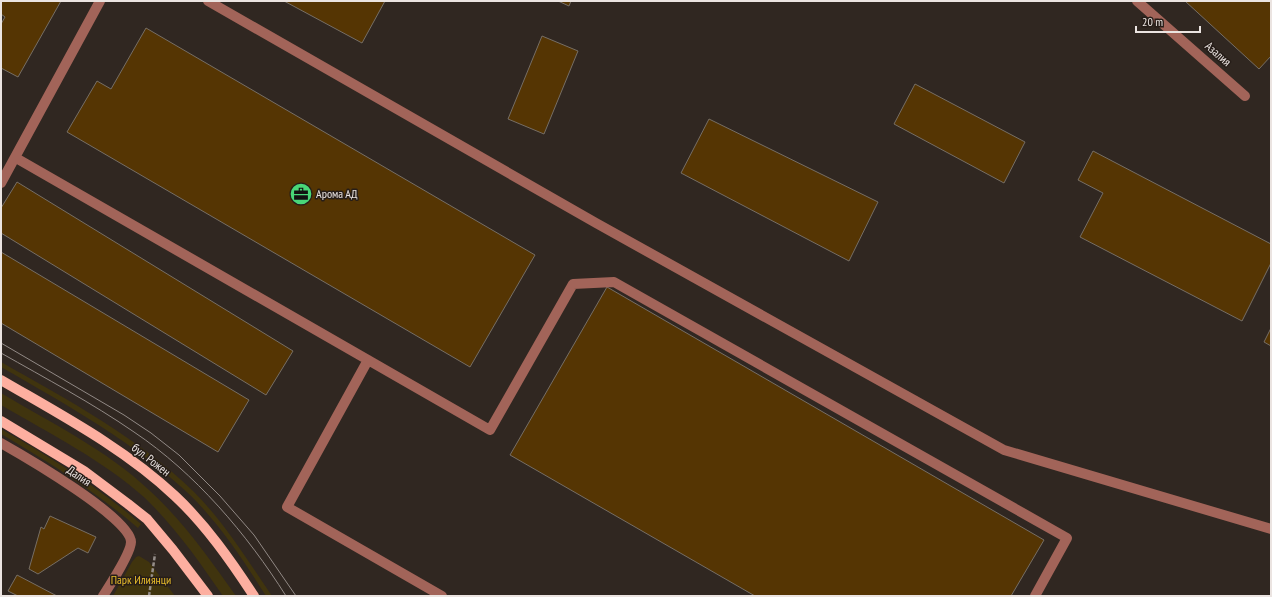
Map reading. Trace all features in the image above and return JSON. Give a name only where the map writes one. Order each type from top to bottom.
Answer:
[{"type":"main road","name":"бул. Рожен","points":[[1,380],[94,435],[151,475],[176,496],[228,557],[254,596]]},
{"type":"main road","points":[[1,421],[84,471],[147,519],[208,596]]},
{"type":"street","points":[[1,183],[16,158],[100,1]]},
{"type":"street","points":[[208,1],[603,227],[1004,450],[1271,529]]},
{"type":"street","name":"Азалия","points":[[1137,1],[1245,96]]},
{"type":"street","points":[[16,158],[490,430],[573,284],[614,282],[1067,538],[1035,596]]},
{"type":"street","points":[[368,360],[287,507],[442,596]]},
{"type":"street","name":"Далия","points":[[1,443],[44,468],[92,501],[120,523],[130,534],[131,542],[125,558],[104,596]]},
{"type":"path","points":[[149,596],[155,554]]},
{"type":"path","points":[[150,592],[152,596]]},
{"type":"green space","points":[[1,362],[102,421],[150,454],[173,472],[194,492],[215,516],[235,542],[272,596],[266,596],[240,556],[211,517],[168,475],[99,425],[1,367]]},
{"type":"green space","points":[[1,393],[78,438],[115,462],[133,476],[173,514],[206,554],[236,596],[223,596],[177,533],[145,498],[94,460],[1,405]]},
{"type":"green space","points":[[1,429],[38,450],[73,473],[108,497],[141,524],[138,528],[106,502],[72,478],[1,434]]},
{"type":"green space","name":"Парк Илиянци","points":[[139,556],[149,562],[175,596],[113,596],[132,562]]},
{"type":"building","points":[[1,1],[61,1],[18,77],[1,68],[1,24],[5,17],[1,14]]},
{"type":"building","points":[[284,1],[385,1],[362,43]]},
{"type":"building","points":[[558,1],[571,1],[569,6]]},
{"type":"building","points":[[1185,1],[1271,1],[1271,56],[1259,69]]},
{"type":"building","name":"Арома АД","points":[[146,28],[535,255],[470,367],[67,132],[97,81],[111,89]]},
{"type":"building","points":[[542,36],[578,51],[544,134],[508,119]]},
{"type":"building","points":[[915,84],[1025,142],[1004,183],[894,124]]},
{"type":"building","points":[[709,119],[878,202],[849,261],[681,173]]},
{"type":"building","points":[[1093,151],[1271,244],[1271,263],[1242,321],[1080,237],[1103,193],[1078,180]]},
{"type":"building","points":[[17,182],[293,351],[266,395],[1,233],[1,208]]},
{"type":"building","points":[[1,252],[249,400],[218,452],[1,323]]},
{"type":"building","points":[[607,287],[1044,540],[1011,596],[755,596],[510,455]]},
{"type":"building","points":[[1271,328],[1271,346],[1264,342]]},
{"type":"building","points":[[50,516],[96,537],[88,553],[78,548],[38,574],[29,569],[41,527],[44,529]]},
{"type":"building","points":[[17,575],[57,596],[18,596],[8,591]]},
{"type":"tram line","points":[[1,343],[124,415],[151,433],[179,455],[220,496],[254,535],[296,596]]},
{"type":"tram line","points":[[1,353],[118,421],[178,466],[199,486],[237,528],[271,573],[286,596]]},
{"type":"place","name":"Арома АД","points":[[301,194]]}]
